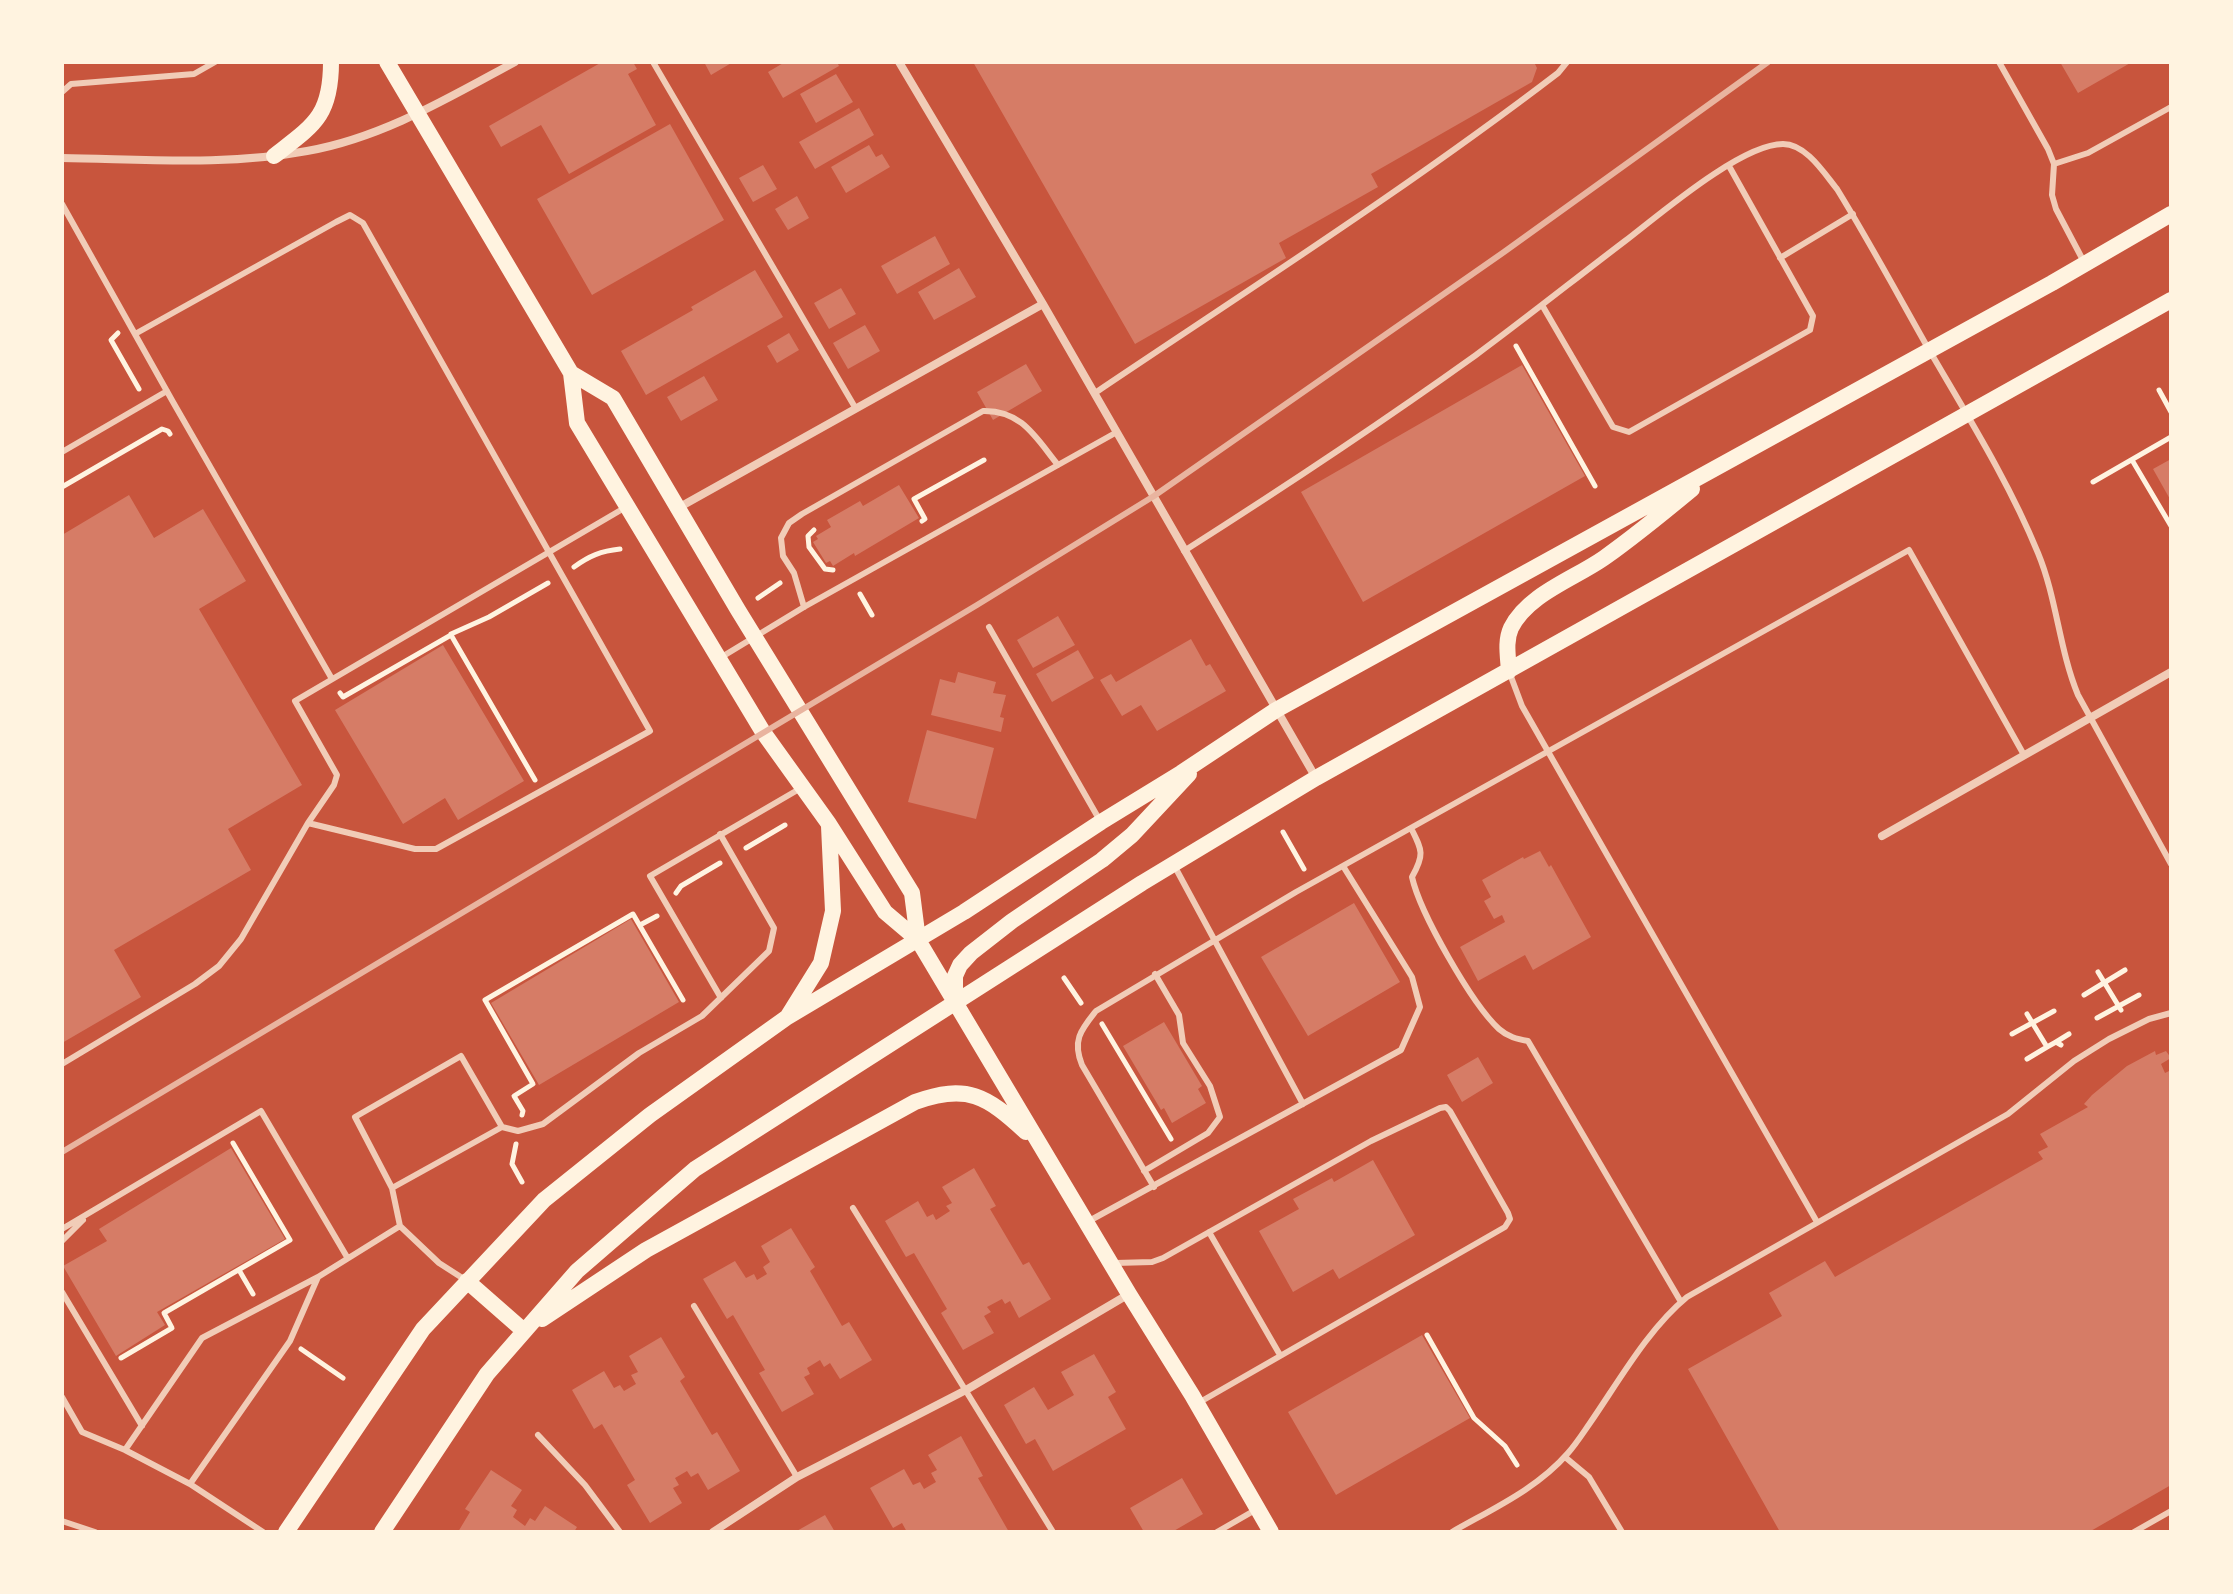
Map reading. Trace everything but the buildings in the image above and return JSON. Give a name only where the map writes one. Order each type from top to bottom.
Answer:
[{"type":"main road","points":[[274,156],[312,126],[324,108],[331,84],[331,62]]},
{"type":"main road","points":[[387,62],[571,373],[577,423],[626,507],[763,732],[829,824],[885,912],[918,940],[1271,1532]]},
{"type":"main road","points":[[286,1532],[423,1329],[544,1200],[650,1115],[786,1018],[918,940],[1276,710],[2171,214]]},
{"type":"main road","points":[[382,1532],[487,1374],[524,1331],[577,1271],[695,1169],[1173,864],[1316,778],[2171,300]]},
{"type":"main road","points":[[571,373],[613,398],[912,893],[918,940]]},
{"type":"main road","points":[[1509,671],[1507,648],[1510,630],[1520,614],[1541,596],[1639,533],[1721,465]]},
{"type":"main road","points":[[956,1002],[955,976],[971,953],[1102,860],[1132,835],[1204,758]]},
{"type":"main road","points":[[786,1018],[821,963],[833,911],[829,824]]},
{"type":"main road","points":[[524,1331],[646,1250],[897,1111],[932,1095],[962,1093],[981,1099],[1008,1115],[1039,1144]]},
{"type":"main road","points":[[467,1281],[524,1331]]},
{"type":"street","points":[[62,158],[230,160],[310,151],[399,122],[515,62]]},
{"type":"street","points":[[899,62],[1095,393],[1316,778]]},
{"type":"street","points":[[678,508],[1043,304]]},
{"type":"street","points":[[1882,836],[2171,672]]},
{"type":"street","points":[[713,1532],[797,1477],[966,1390],[1129,1294]]},
{"type":"lane","points":[[62,92],[71,84],[194,74],[215,62]]},
{"type":"lane","points":[[653,62],[856,409]]},
{"type":"lane","points":[[1095,393],[1475,136],[1558,73],[1567,62]]},
{"type":"lane","points":[[1999,62],[2048,149],[2054,164],[2052,195],[2056,209],[2085,264]]},
{"type":"lane","points":[[2054,164],[2088,153],[2171,107]]},
{"type":"lane","points":[[1184,551],[1262,502],[1507,331],[1694,187],[1751,153],[1783,144],[1796,146],[1819,166],[1853,214],[2001,476],[2040,556],[2068,671],[2090,718],[2171,864]]},
{"type":"lane","points":[[1542,305],[1613,427],[1629,432],[1810,330],[1813,316],[1729,166]]},
{"type":"lane","points":[[62,204],[332,679]]},
{"type":"lane","points":[[1780,258],[1853,214]]},
{"type":"lane","points":[[135,334],[350,215],[363,223],[650,731],[436,849],[415,849],[308,823]]},
{"type":"lane","points":[[62,452],[167,391]]},
{"type":"lane","points":[[804,607],[794,573],[783,556],[781,538],[789,523],[983,411],[1011,415],[1028,428],[1058,465]]},
{"type":"lane","points":[[718,659],[804,607],[1117,432]]},
{"type":"lane","points":[[62,1064],[195,984],[219,966],[241,939],[308,823],[334,785],[337,775],[295,701],[626,507]]},
{"type":"lane","points":[[1154,1187],[1077,1052],[1077,1041],[1093,1015],[1116,997],[1312,883],[1909,550],[2024,755]]},
{"type":"lane","points":[[989,627],[1101,822]]},
{"type":"lane","points":[[1509,671],[1522,706],[1817,1222]]},
{"type":"lane","points":[[721,998],[650,876],[801,788]]},
{"type":"lane","points":[[1411,828],[1421,848],[1422,859],[1412,877],[1415,892],[1454,965],[1480,1008],[1500,1030],[1512,1038],[1528,1041],[1681,1302]]},
{"type":"lane","points":[[392,1188],[502,1127],[518,1131],[543,1124],[639,1053],[702,1016],[769,951],[774,928],[720,834]]},
{"type":"lane","points":[[1173,864],[1303,1104]]},
{"type":"lane","points":[[1086,1223],[1401,1050],[1420,1007],[1412,977],[1343,866]]},
{"type":"lane","points":[[1144,1171],[1208,1133],[1220,1117],[1210,1086],[1183,1043],[1179,1015],[1155,974]]},
{"type":"lane","points":[[1452,1532],[1531,1486],[1565,1457],[1653,1333],[1681,1302],[2008,1114],[2074,1061],[2109,1039],[2149,1019],[2171,1013]]},
{"type":"lane","points":[[467,1281],[439,1263],[400,1226],[392,1188],[355,1117],[461,1056],[502,1127]]},
{"type":"lane","points":[[1110,1263],[1152,1262],[1371,1141],[1440,1108],[1446,1107],[1450,1111],[1508,1213],[1510,1219],[1505,1227],[1197,1404]]},
{"type":"lane","points":[[62,1229],[261,1111],[347,1257]]},
{"type":"lane","points":[[853,1208],[1053,1532]]},
{"type":"lane","points":[[62,1241],[91,1211]]},
{"type":"lane","points":[[125,1450],[202,1338],[318,1277],[400,1226]]},
{"type":"lane","points":[[1209,1232],[1280,1355]]},
{"type":"lane","points":[[190,1484],[290,1341],[318,1277]]},
{"type":"lane","points":[[62,1292],[142,1426]]},
{"type":"lane","points":[[694,1306],[797,1477]]},
{"type":"lane","points":[[62,1397],[82,1432],[125,1450],[190,1484],[263,1532]]},
{"type":"lane","points":[[538,1435],[585,1485],[620,1532]]},
{"type":"lane","points":[[1565,1457],[1589,1477],[1622,1532]]},
{"type":"lane","points":[[1217,1532],[1257,1509]]},
{"type":"lane","points":[[2134,1532],[2171,1511]]},
{"type":"lane","points":[[62,1521],[95,1532]]},
{"type":"path","points":[[1507,331],[1595,486]]},
{"type":"path","points":[[111,340],[134,380]]},
{"type":"path","points":[[2159,390],[2171,412]]},
{"type":"path","points":[[62,487],[162,429],[168,431],[176,444]]},
{"type":"path","points":[[2093,482],[2171,437]]},
{"type":"path","points":[[912,527],[925,519],[914,499],[984,460]]},
{"type":"path","points":[[2132,460],[2171,526]]},
{"type":"path","points":[[814,530],[808,536],[809,547],[825,569],[835,570],[844,565]]},
{"type":"path","points":[[332,679],[343,697],[451,635],[489,617],[590,555],[620,549]]},
{"type":"path","points":[[451,635],[541,791]]},
{"type":"path","points":[[640,925],[661,913],[681,886],[785,825]]},
{"type":"path","points":[[1283,832],[1312,883]]},
{"type":"path","points":[[523,1111],[514,1096],[533,1084],[485,1000],[633,914],[683,1000]]},
{"type":"path","points":[[2084,995],[2125,970]]},
{"type":"path","points":[[2098,972],[2120,1008]]},
{"type":"path","points":[[1064,978],[1082,1005],[1106,1028],[1178,1151]]},
{"type":"path","points":[[2097,1018],[2139,995]]},
{"type":"path","points":[[2012,1034],[2054,1011]]},
{"type":"path","points":[[2027,1014],[2047,1047]]},
{"type":"path","points":[[2027,1059],[2059,1044],[2069,1034]]},
{"type":"path","points":[[106,1367],[172,1328],[164,1313],[290,1240],[226,1131]]},
{"type":"path","points":[[515,1145],[512,1164],[522,1182]]},
{"type":"path","points":[[1427,1335],[1474,1418],[1505,1446],[1517,1465]]},
{"type":"railway","points":[[62,1152],[1154,496],[1504,252],[1768,62]]}]
